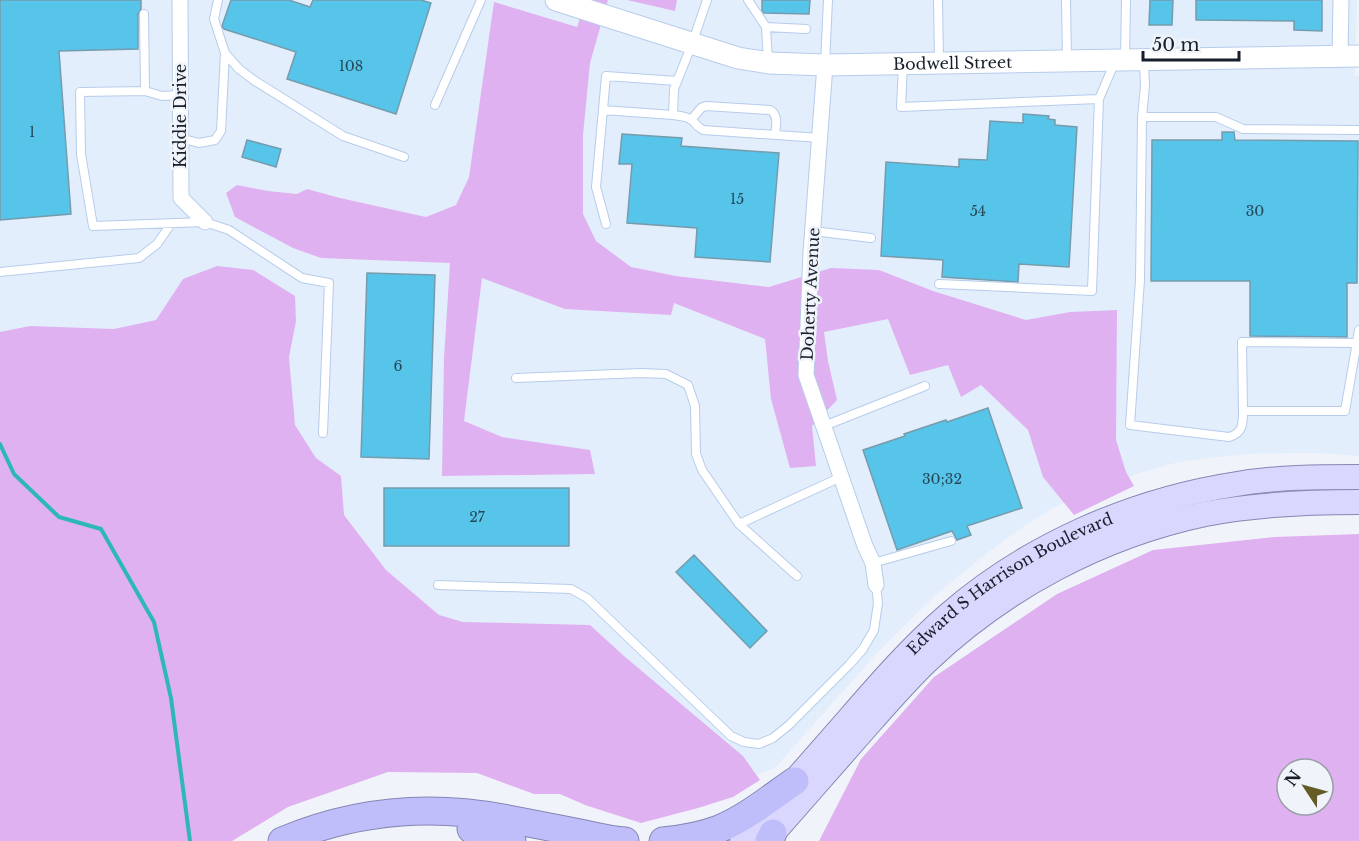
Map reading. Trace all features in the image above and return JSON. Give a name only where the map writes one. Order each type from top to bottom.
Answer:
[{"type":"highway","points":[[663,841],[693,836],[727,825],[795,781]]},
{"type":"highway","points":[[282,841],[319,827],[360,817],[432,810],[483,815],[625,841]]},
{"type":"highway","points":[[328,841],[362,832],[426,826],[475,829],[512,841]]},
{"type":"main road","name":"Edward S Harrison Boulevard","points":[[742,841],[883,680],[931,631],[985,587],[1043,550],[1104,521],[1192,493],[1237,484],[1283,479],[1359,477]]},
{"type":"main road","name":"Edward S Harrison Boulevard","points":[[769,839],[894,695],[925,663],[978,618],[1035,580],[1076,558],[1118,540],[1162,525],[1206,514],[1297,503],[1359,502]]},
{"type":"street","name":"Kiddie Drive","points":[[180,0],[181,198],[205,222]]},
{"type":"street","name":"Bodwell Street","points":[[556,0],[577,3],[738,58],[768,63],[1350,56]]},
{"type":"street","points":[[1341,0],[1350,56]]},
{"type":"street","name":"Doherty Avenue","points":[[825,64],[806,375],[865,546],[873,563],[876,585]]},
{"type":"lane","points":[[180,138],[199,143],[215,140],[221,131],[225,53],[214,19],[218,0]]},
{"type":"lane","points":[[435,105],[481,0]]},
{"type":"lane","points":[[673,115],[674,89],[693,44],[707,0]]},
{"type":"lane","points":[[748,0],[766,27],[768,63]]},
{"type":"lane","points":[[825,64],[828,0]]},
{"type":"lane","points":[[938,0],[939,62]]},
{"type":"lane","points":[[1066,0],[1067,60]]},
{"type":"lane","points":[[1126,0],[1128,59],[1145,86],[1142,117],[1140,280],[1130,425],[1235,436],[1242,425],[1242,342],[1357,343]]},
{"type":"lane","points":[[144,14],[145,91]]},
{"type":"lane","points":[[766,27],[806,29]]},
{"type":"lane","points":[[225,53],[239,69],[255,81],[343,136],[404,157]]},
{"type":"lane","points":[[939,284],[1092,291],[1099,99],[1128,59]]},
{"type":"lane","points":[[903,63],[902,107],[1099,99]]},
{"type":"lane","points":[[606,224],[596,187],[606,75],[677,81]]},
{"type":"lane","points":[[180,95],[162,96],[145,91],[80,92],[81,154],[93,226],[205,222],[229,230],[302,278],[329,283],[323,433]]},
{"type":"lane","points":[[691,120],[701,108],[706,106],[770,110],[776,117],[776,135]]},
{"type":"lane","points":[[603,110],[682,116],[703,130],[820,138]]},
{"type":"lane","points":[[1142,117],[1216,117],[1243,129],[1359,130]]},
{"type":"lane","points":[[0,272],[139,258],[157,244],[171,224]]},
{"type":"lane","points":[[813,231],[871,238]]},
{"type":"lane","points":[[1243,411],[1345,411],[1359,330]]},
{"type":"lane","points":[[516,378],[666,374],[688,385],[695,406],[696,454],[702,470],[739,524],[797,576]]},
{"type":"lane","points":[[824,426],[925,386]]},
{"type":"lane","points":[[739,524],[841,477]]},
{"type":"lane","points":[[873,563],[951,541]]},
{"type":"lane","points":[[438,585],[571,589],[587,598],[730,736],[744,742],[759,744],[773,738],[789,725],[863,649],[874,630],[878,603],[876,585]]},
{"type":"shaded area","points":[[0,0],[1357,0],[1355,76],[1359,76],[1359,456],[1318,453],[1248,454],[1179,462],[1096,488],[1055,507],[990,551],[938,593],[879,651],[775,768],[660,810],[20,350],[0,347]]},
{"type":"shaded area","points":[[586,0],[608,0],[590,63],[583,135],[583,214],[596,241],[631,267],[676,276],[769,287],[831,268],[879,270],[933,291],[1026,320],[1070,312],[1117,310],[1116,440],[1126,472],[1134,486],[1074,515],[1043,477],[1028,430],[981,385],[961,397],[948,365],[910,375],[888,319],[824,332],[837,400],[812,426],[816,466],[790,468],[771,399],[765,339],[674,303],[671,315],[565,309],[482,278],[464,421],[502,437],[590,450],[595,474],[442,476],[444,358],[450,263],[321,258],[293,248],[235,217],[226,193],[237,185],[297,194],[307,189],[426,217],[456,205],[469,177],[494,2],[577,27]]},
{"type":"shaded area","points":[[627,0],[677,0],[675,11]]},
{"type":"shaded area","points":[[217,266],[253,270],[295,296],[296,321],[289,357],[295,425],[316,458],[341,476],[344,515],[386,570],[439,615],[463,622],[590,625],[743,756],[760,780],[733,797],[641,823],[585,805],[560,794],[534,794],[477,773],[388,772],[288,807],[232,841],[0,841],[0,332],[30,326],[114,329],[156,320],[183,279]]},
{"type":"shaded area","points":[[1359,534],[1359,841],[819,841],[861,759],[934,677],[1057,594],[1153,550],[1274,537]]},
{"type":"building","points":[[0,0],[141,0],[141,9],[138,14],[138,49],[59,51],[71,214],[0,220]]},
{"type":"building","points":[[231,0],[289,0],[310,7],[313,0],[421,0],[431,3],[396,114],[287,79],[296,52],[224,29],[222,26]]},
{"type":"building","points":[[762,0],[810,0],[809,14],[764,13]]},
{"type":"building","points":[[1150,0],[1173,0],[1172,25],[1149,25]]},
{"type":"building","points":[[1196,0],[1322,0],[1322,31],[1294,30],[1294,21],[1196,20]]},
{"type":"building","points":[[1023,114],[1049,116],[1048,119],[1055,120],[1055,125],[1077,127],[1069,267],[1019,264],[1018,282],[942,277],[943,260],[881,256],[886,162],[959,167],[959,159],[987,160],[990,121],[1023,123]]},
{"type":"building","points":[[1222,132],[1234,132],[1235,140],[1358,141],[1357,283],[1347,283],[1347,337],[1250,336],[1250,281],[1151,281],[1152,140],[1222,140]]},
{"type":"building","points":[[622,134],[682,138],[681,146],[779,153],[770,262],[695,257],[697,228],[627,223],[632,164],[619,164]]},
{"type":"building","points":[[247,140],[281,149],[276,167],[242,157]]},
{"type":"building","points":[[367,273],[435,275],[429,459],[361,457]]},
{"type":"building","points":[[988,408],[1022,508],[967,526],[971,535],[957,540],[952,531],[897,550],[863,450],[905,436],[904,434]]},
{"type":"building","points":[[384,488],[569,488],[569,546],[384,546]]},
{"type":"building","points":[[694,555],[767,631],[750,648],[676,572]]},
{"type":"waterway","points":[[0,444],[14,474],[59,517],[101,529],[154,622],[171,698],[190,841]]}]
